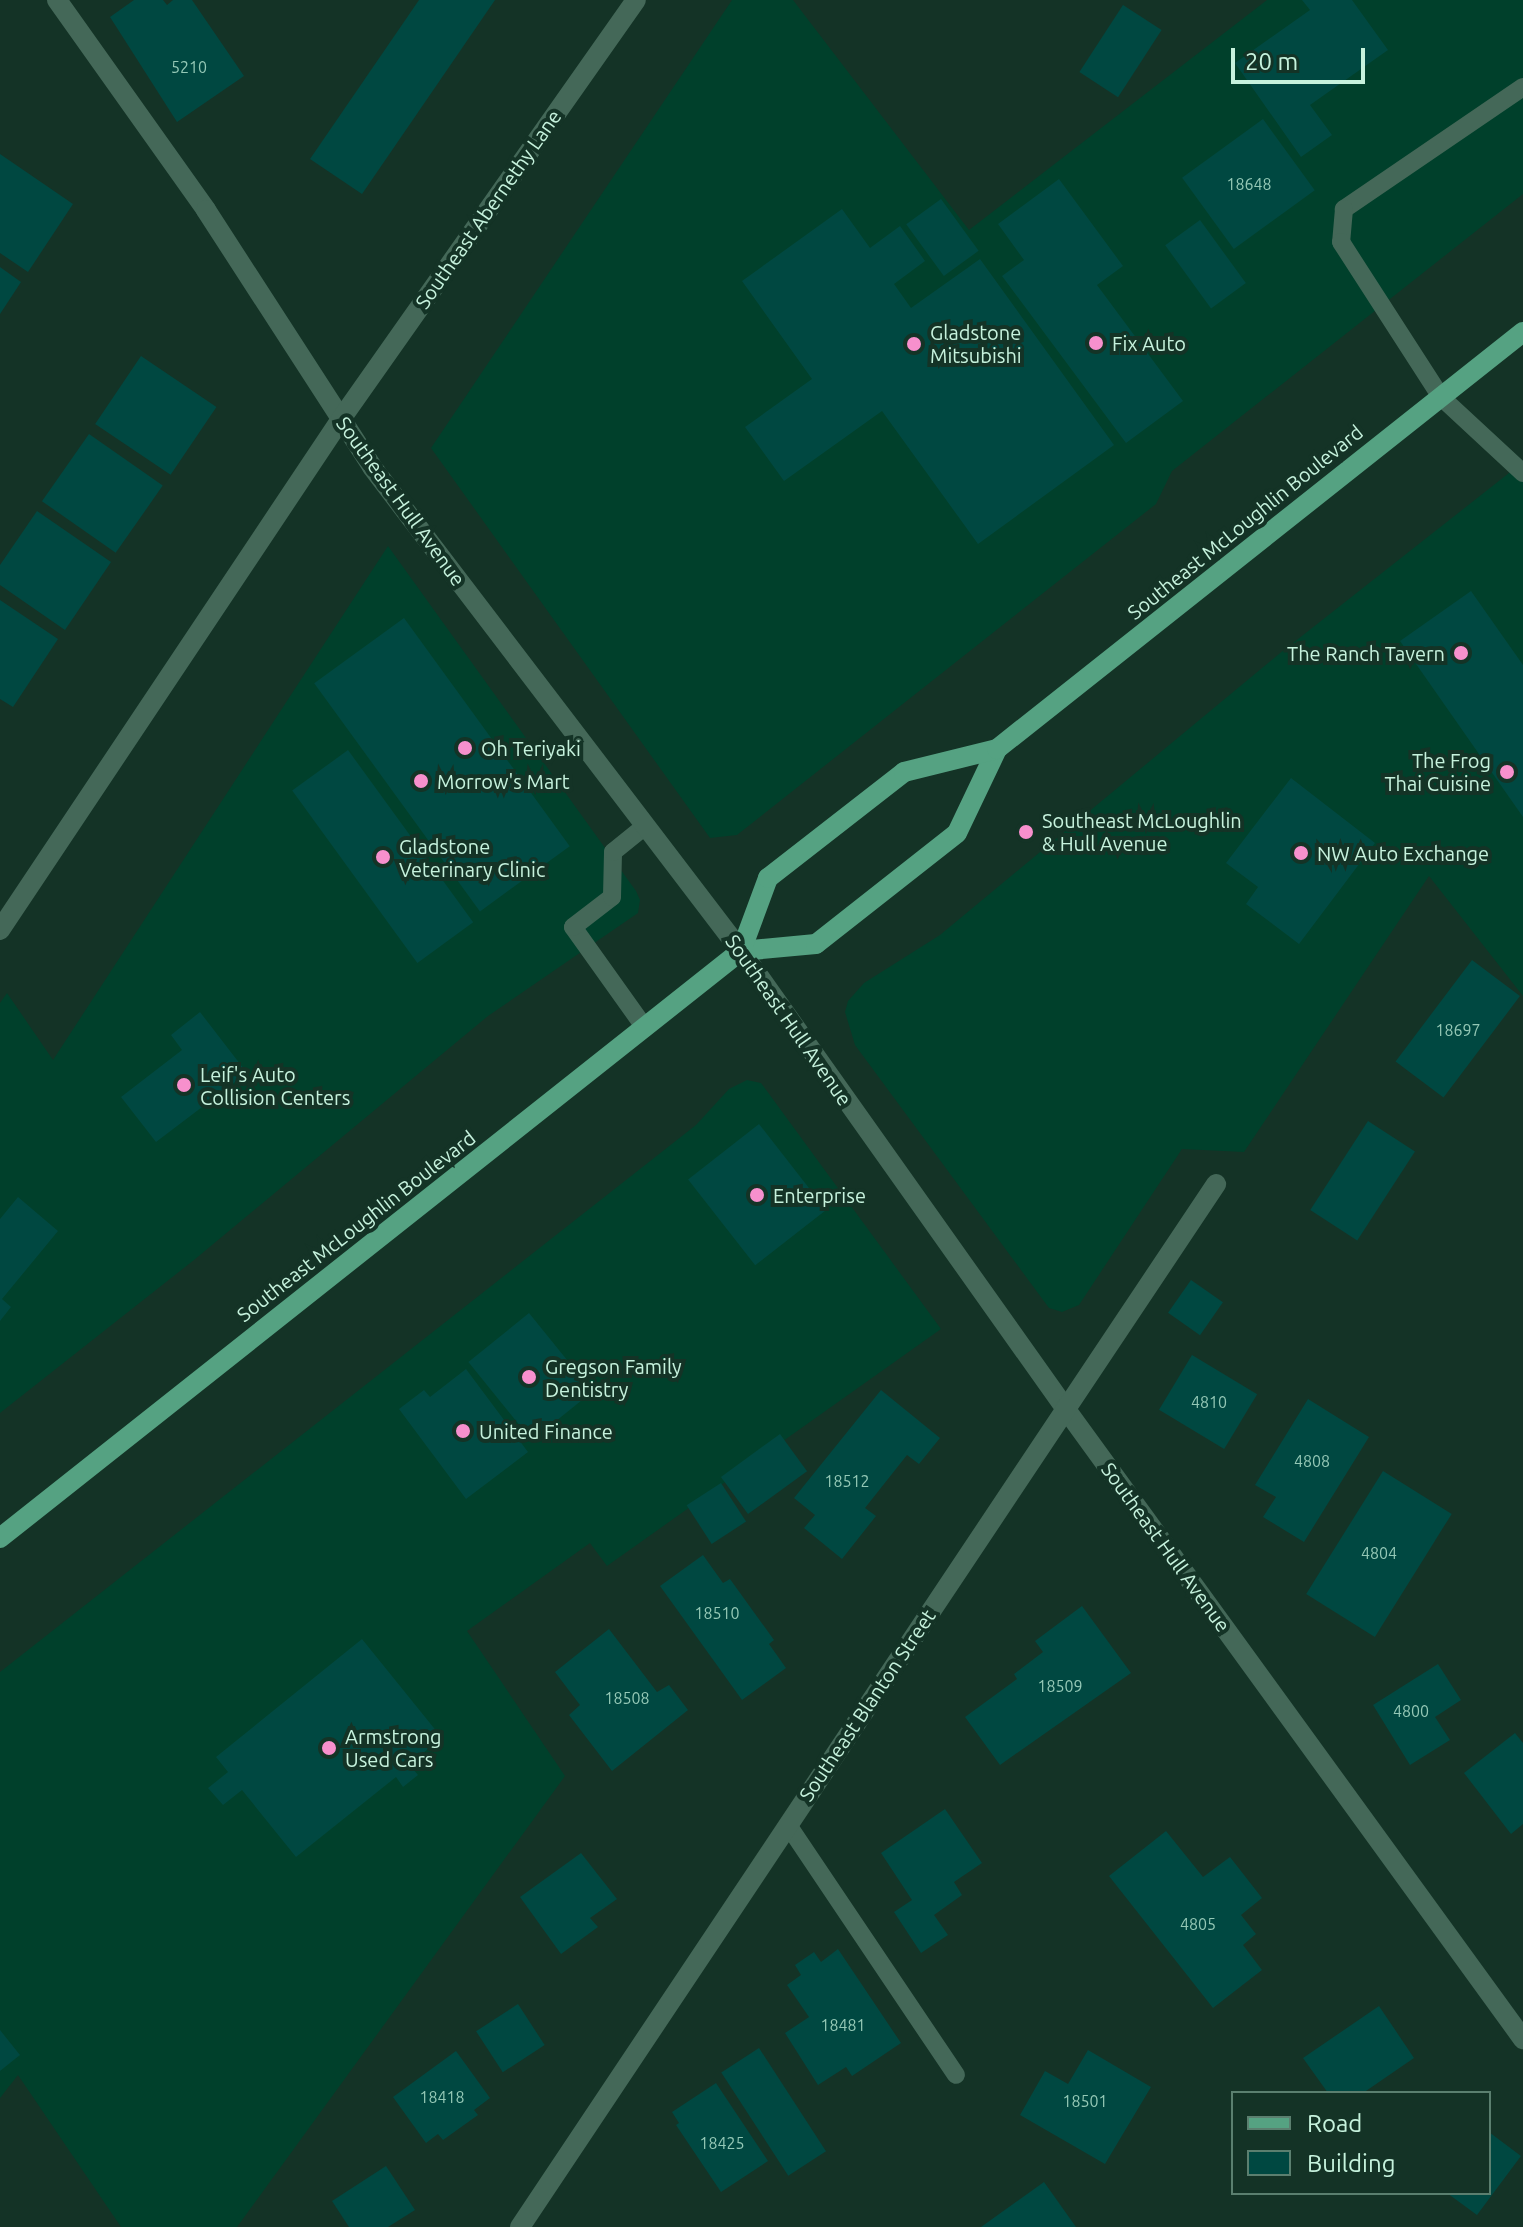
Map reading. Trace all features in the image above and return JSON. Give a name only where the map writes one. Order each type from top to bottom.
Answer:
[{"type":"main road","name":"Southeast McLoughlin Boulevard","points":[[0,1538],[741,951],[768,878],[904,772],[997,749],[1523,332]]},
{"type":"main road","name":"Southeast McLoughlin Boulevard","points":[[741,951],[816,944],[957,833],[997,749]]},
{"type":"street","name":"Southeast Hull Avenue","points":[[57,0],[206,210],[372,467],[741,951],[1065,1408],[1523,2039]]},
{"type":"street","name":"Southeast Abernethy Lane","points":[[0,930],[341,419],[636,0]]},
{"type":"street","name":"Southeast Blanton Street","points":[[520,2227],[1216,1184]]},
{"type":"lane","points":[[1523,87],[1344,209],[1341,242],[1441,397],[1523,473]]},
{"type":"lane","points":[[645,826],[613,852],[612,897],[573,927],[645,1028]]},
{"type":"lane","points":[[788,1825],[956,2075]]},
{"type":"shaded area","points":[[732,0],[793,0],[969,230],[1267,0],[1523,0],[1523,194],[1172,471],[1156,504],[737,835],[710,838],[431,448]]},
{"type":"shaded area","points":[[1523,462],[1523,996],[1429,876],[1244,1152],[1182,1149],[1079,1305],[1062,1312],[1049,1308],[855,1045],[845,1012],[848,1001],[864,983],[940,935],[1279,654]]},
{"type":"shaded area","points":[[388,546],[636,891],[640,900],[638,913],[488,1016],[194,1260],[0,1413],[0,1003],[7,993],[53,1060]]},
{"type":"shaded area","points":[[747,1080],[761,1083],[941,1329],[607,1566],[590,1543],[467,1631],[565,1776],[237,2227],[121,2227],[18,2075],[0,2098],[0,1672],[696,1125],[729,1089]]},
{"type":"building","points":[[134,0],[163,0],[167,5],[173,0],[192,0],[244,76],[177,122],[110,17]]},
{"type":"building","points":[[419,0],[495,0],[362,194],[310,159]]},
{"type":"building","points":[[1302,0],[1352,0],[1388,50],[1310,105],[1332,135],[1301,157],[1235,63],[1310,10]]},
{"type":"building","points":[[1123,5],[1162,30],[1118,97],[1079,72]]},
{"type":"building","points":[[1263,119],[1315,190],[1234,249],[1182,178]]},
{"type":"building","points":[[0,154],[73,204],[28,272],[0,253]]},
{"type":"building","name":"Fix Auto","points":[[1059,179],[1123,266],[1097,285],[1183,401],[1126,443],[1002,276],[1024,260],[998,224]]},
{"type":"building","points":[[941,199],[979,251],[944,276],[906,224]]},
{"type":"building","name":"Gladstone Mitsubishi","points":[[842,209],[870,248],[900,226],[925,261],[894,284],[911,308],[980,259],[1114,445],[978,544],[882,411],[784,481],[745,427],[812,379],[742,281]]},
{"type":"building","points":[[1200,220],[1246,283],[1211,308],[1165,245]]},
{"type":"building","points":[[0,267],[21,282],[0,314]]},
{"type":"building","points":[[141,356],[216,407],[171,475],[95,424]]},
{"type":"building","points":[[89,434],[163,486],[116,553],[42,501]]},
{"type":"building","points":[[37,511],[111,562],[65,630],[0,585],[0,565]]},
{"type":"building","name":"The Ranch Tavern","points":[[1471,591],[1523,665],[1523,817],[1400,641]]},
{"type":"building","points":[[0,600],[58,639],[13,707],[0,699]]},
{"type":"building","points":[[404,618],[570,846],[480,911],[314,683]]},
{"type":"building","name":"Gladstone Veterinary Clinic","points":[[348,750],[473,922],[417,963],[292,791]]},
{"type":"building","name":"NW Auto Exchange","points":[[1291,778],[1375,843],[1299,944],[1246,904],[1258,887],[1226,863]]},
{"type":"building","points":[[1472,960],[1520,996],[1443,1098],[1396,1061]]},
{"type":"building","name":"Leif's Auto Collision Centers","points":[[200,1012],[247,1073],[156,1142],[121,1097],[182,1050],[171,1035]]},
{"type":"building","points":[[1368,1121],[1415,1151],[1357,1240],[1310,1210]]},
{"type":"building","name":"Enterprise","points":[[759,1124],[826,1210],[755,1265],[688,1179]]},
{"type":"building","points":[[18,1197],[58,1231],[2,1299],[11,1307],[0,1321],[0,1219]]},
{"type":"building","points":[[1191,1280],[1223,1302],[1200,1335],[1168,1313]]},
{"type":"building","name":"Gregson Family Dentistry","points":[[529,1313],[593,1391],[532,1441],[468,1362]]},
{"type":"building","points":[[1192,1355],[1257,1394],[1224,1449],[1159,1410]]},
{"type":"building","name":"United Finance","points":[[466,1369],[528,1452],[466,1499],[399,1409],[424,1390],[430,1397]]},
{"type":"building","points":[[881,1390],[940,1438],[919,1464],[907,1455],[865,1508],[876,1516],[842,1559],[804,1528],[815,1515],[794,1498]]},
{"type":"building","points":[[1308,1399],[1369,1437],[1304,1542],[1263,1517],[1276,1497],[1255,1485]]},
{"type":"building","points":[[780,1434],[807,1471],[748,1514],[721,1477]]},
{"type":"building","points":[[1383,1471],[1452,1514],[1375,1637],[1306,1594]]},
{"type":"building","points":[[721,1483],[746,1522],[712,1544],[687,1505]]},
{"type":"building","points":[[703,1555],[723,1583],[730,1579],[774,1640],[769,1644],[786,1668],[742,1700],[660,1586]]},
{"type":"building","points":[[1082,1606],[1131,1673],[1000,1765],[965,1717],[1017,1679],[1014,1674],[1043,1652],[1035,1641]]},
{"type":"building","points":[[609,1629],[657,1692],[669,1685],[688,1710],[612,1771],[569,1715],[580,1705],[555,1672]]},
{"type":"building","name":"Armstrong Used Cars","points":[[362,1639],[442,1738],[409,1764],[418,1775],[403,1787],[396,1777],[296,1857],[242,1790],[223,1805],[208,1788],[228,1772],[216,1757]]},
{"type":"building","points":[[1438,1664],[1461,1700],[1435,1717],[1450,1740],[1410,1765],[1373,1705]]},
{"type":"building","points":[[1515,1733],[1523,1743],[1523,1824],[1511,1834],[1464,1773]]},
{"type":"building","points":[[945,1809],[982,1863],[954,1882],[962,1895],[934,1915],[948,1935],[921,1953],[894,1912],[912,1900],[881,1853]]},
{"type":"building","points":[[1166,1831],[1203,1877],[1230,1857],[1262,1898],[1241,1915],[1256,1934],[1243,1945],[1262,1970],[1213,2008],[1109,1876]]},
{"type":"building","points":[[581,1853],[617,1899],[590,1918],[598,1927],[561,1954],[520,1897]]},
{"type":"building","points":[[838,1949],[901,2043],[852,2076],[846,2067],[818,2085],[785,2033],[809,2017],[787,1985],[801,1975],[795,1965],[814,1952],[821,1962]]},
{"type":"building","points":[[518,2004],[545,2045],[503,2072],[476,2031]]},
{"type":"building","points":[[1379,2006],[1414,2058],[1366,2091],[1327,2091],[1303,2058]]},
{"type":"building","points":[[0,2030],[20,2055],[0,2071]]},
{"type":"building","points":[[759,2048],[826,2151],[788,2176],[721,2073]]},
{"type":"building","points":[[1088,2050],[1151,2087],[1105,2164],[1020,2115],[1045,2071],[1068,2084]]},
{"type":"building","points":[[456,2051],[490,2098],[474,2110],[478,2115],[443,2140],[438,2134],[426,2143],[393,2097]]},
{"type":"building","points":[[716,2083],[768,2161],[721,2192],[676,2125],[679,2123],[672,2112]]},
{"type":"building","points":[[1491,2134],[1521,2156],[1477,2215],[1450,2195],[1491,2195]]},
{"type":"building","points":[[386,2166],[415,2210],[388,2227],[349,2227],[332,2201]]},
{"type":"building","points":[[1044,2182],[1076,2227],[981,2227]]},
{"type":"place","name":"Fix Auto","points":[[1096,343]]},
{"type":"place","name":"Gladstone Mitsubishi","points":[[914,344]]},
{"type":"place","name":"The Ranch Tavern","points":[[1461,653]]},
{"type":"place","name":"Oh Teriyaki","points":[[465,748]]},
{"type":"place","name":"The Frog Thai Cuisine","points":[[1507,772]]},
{"type":"place","name":"Morrow's Mart","points":[[421,781]]},
{"type":"place","name":"Southeast McLoughlin & Hull Avenue","points":[[1026,832]]},
{"type":"place","name":"NW Auto Exchange","points":[[1301,853]]},
{"type":"place","name":"Gladstone Veterinary Clinic","points":[[383,857]]},
{"type":"place","name":"Leif's Auto Collision Centers","points":[[184,1085]]},
{"type":"place","name":"Enterprise","points":[[757,1195]]},
{"type":"place","name":"Gregson Family Dentistry","points":[[529,1377]]},
{"type":"place","name":"United Finance","points":[[463,1431]]},
{"type":"place","name":"Armstrong Used Cars","points":[[329,1748]]}]
